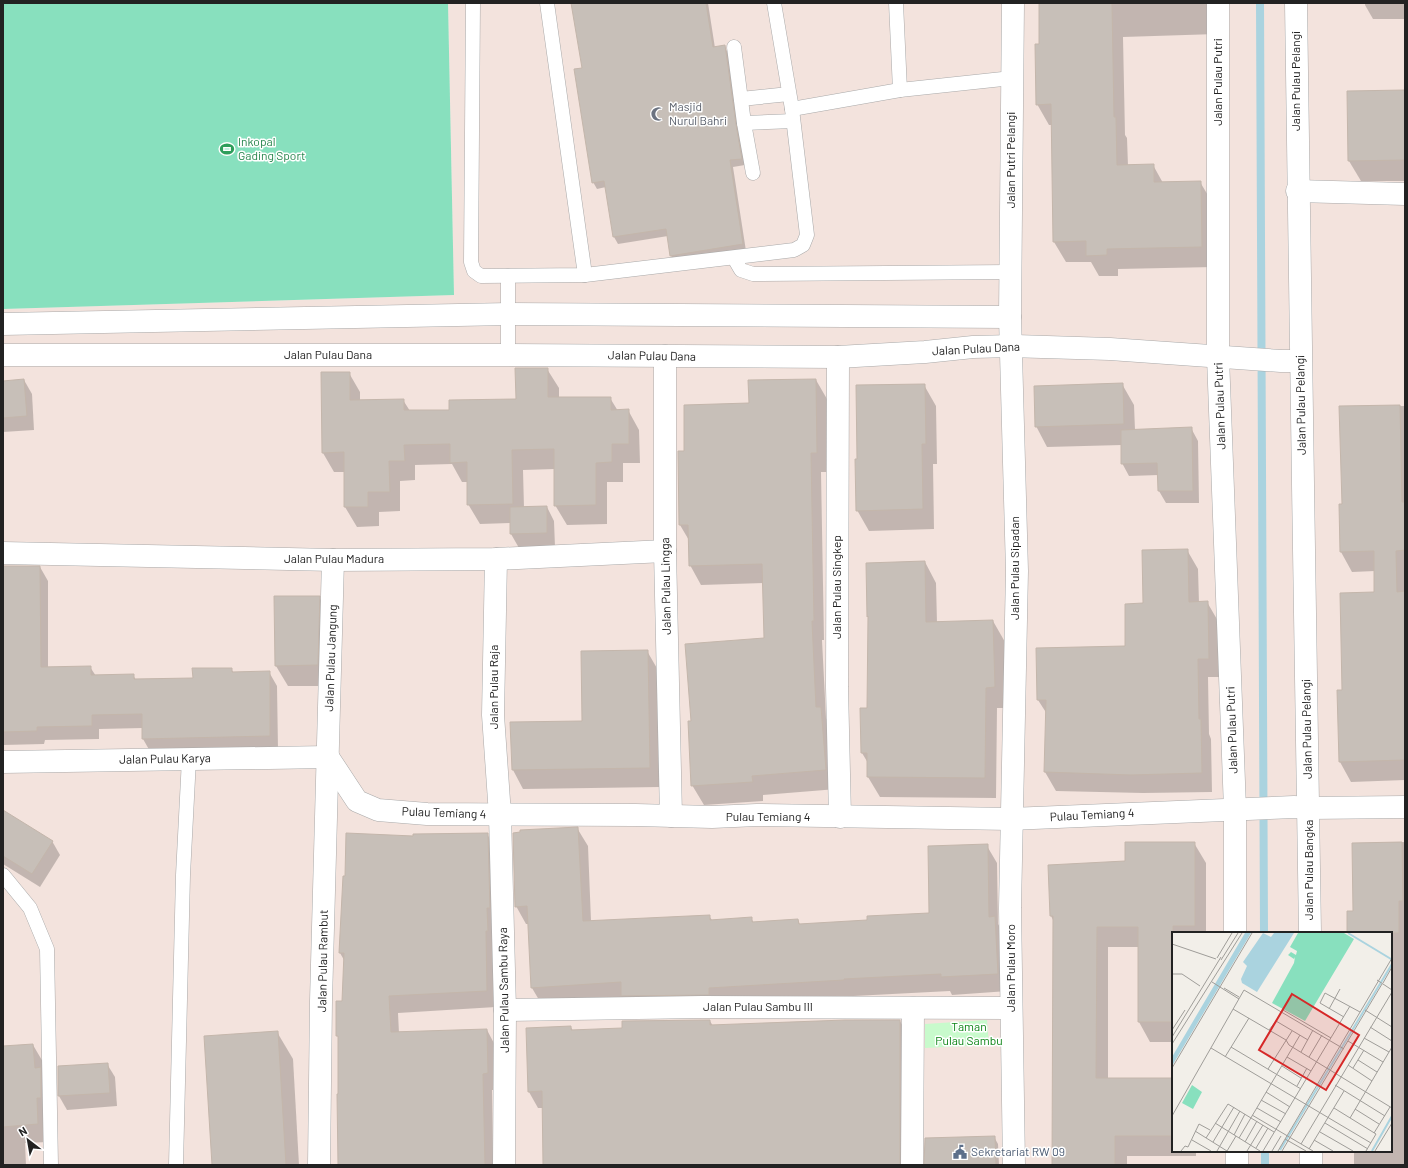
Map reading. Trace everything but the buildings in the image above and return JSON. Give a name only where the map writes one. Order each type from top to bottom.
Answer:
[{"type":"street","name":"Jalan Putri Pelangi","points":[[1010,317],[1013,3]]},
{"type":"street","name":"Jalan Pulau Putri","points":[[1218,3],[1218,358],[1241,808]]},
{"type":"street","name":"Jalan Pulau Pelangi","points":[[1296,3],[1297,191],[1290,361],[1301,807]]},
{"type":"street","points":[[1297,191],[1405,194]]},
{"type":"street","points":[[3,324],[509,314],[1010,317]]},
{"type":"street","name":"Jalan Pulau Sipadan","points":[[1010,317],[1012,346],[1016,571],[1011,819]]},
{"type":"street","name":"Jalan Pulau Dana","points":[[3,355],[508,355],[838,357],[925,352],[973,347],[1012,346],[1117,350],[1218,358],[1290,361]]},
{"type":"street","name":"Jalan Pulau Lingga","points":[[665,356],[665,551],[671,816]]},
{"type":"street","name":"Jalan Pulau Singkep","points":[[838,357],[837,687],[840,817]]},
{"type":"street","name":"Jalan Pulau Madura","points":[[3,553],[333,560],[496,559],[665,551]]},
{"type":"street","name":"Jalan Pulau Raja","points":[[496,559],[493,715],[500,815]]},
{"type":"street","name":"Jalan Pulau Jangung","points":[[328,757],[333,560]]},
{"type":"street","name":"Pulau Temiang 4","points":[[328,757],[357,801],[378,810],[427,814],[1011,819],[1241,808],[1405,807]]},
{"type":"street","name":"Jalan Pulau Karya","points":[[3,762],[328,757]]},
{"type":"street","name":"Jalan Pulau Rambut","points":[[318,1165],[328,757]]},
{"type":"street","name":"Jalan Pulau Bangka","points":[[1301,807],[1310,932]]},
{"type":"street","points":[[1235,932],[1241,808]]},
{"type":"street","name":"Jalan Pulau Sambu Raya","points":[[500,815],[505,1010],[504,1165]]},
{"type":"street","name":"Jalan Pulau Moro","points":[[1011,819],[1011,1008],[1014,1165]]},
{"type":"street","name":"Jalan Pulau Sambu III","points":[[505,1010],[702,1007],[1011,1008]]},
{"type":"street","points":[[912,1165],[913,1008]]},
{"type":"street","points":[[1237,1152],[1237,1165]]},
{"type":"street","points":[[1311,1152],[1311,1165]]},
{"type":"lane","points":[[473,3],[471,262],[474,271],[481,276],[585,275],[794,250],[803,245],[807,235],[792,115],[774,3]]},
{"type":"lane","points":[[547,3],[585,275]]},
{"type":"lane","points":[[896,3],[900,90]]},
{"type":"lane","points":[[734,47],[744,123],[753,173]]},
{"type":"lane","points":[[744,123],[792,115],[900,90],[1012,78]]},
{"type":"lane","points":[[741,99],[789,94]]},
{"type":"lane","points":[[734,258],[741,270],[753,274],[1011,272]]},
{"type":"lane","points":[[508,276],[508,355]]},
{"type":"lane","points":[[176,1165],[183,875],[189,759]]},
{"type":"lane","points":[[3,875],[30,908],[47,949],[51,1165]]},
{"type":"shaded area","points":[[448,3],[1405,3],[1405,1165],[3,1165],[3,309],[454,295]]},
{"type":"green space","name":"Inkopal Gading Sport","points":[[3,3],[448,3],[454,295],[3,309]]},
{"type":"green space","name":"Taman Pulau Sambu","points":[[987,1020],[989,1045],[925,1048],[925,1024]]},
{"type":"waterway","points":[[1260,3],[1264,932]]},
{"type":"waterway","points":[[1265,1152],[1265,1165]]},
{"type":"place","name":"Masjid Nurul Bahri","points":[[658,114]]},
{"type":"place","name":"Inkopal Gading Sport","points":[[227,149]]},
{"type":"place","name":"Sekretariat RW 09","points":[[960,1152]]}]
